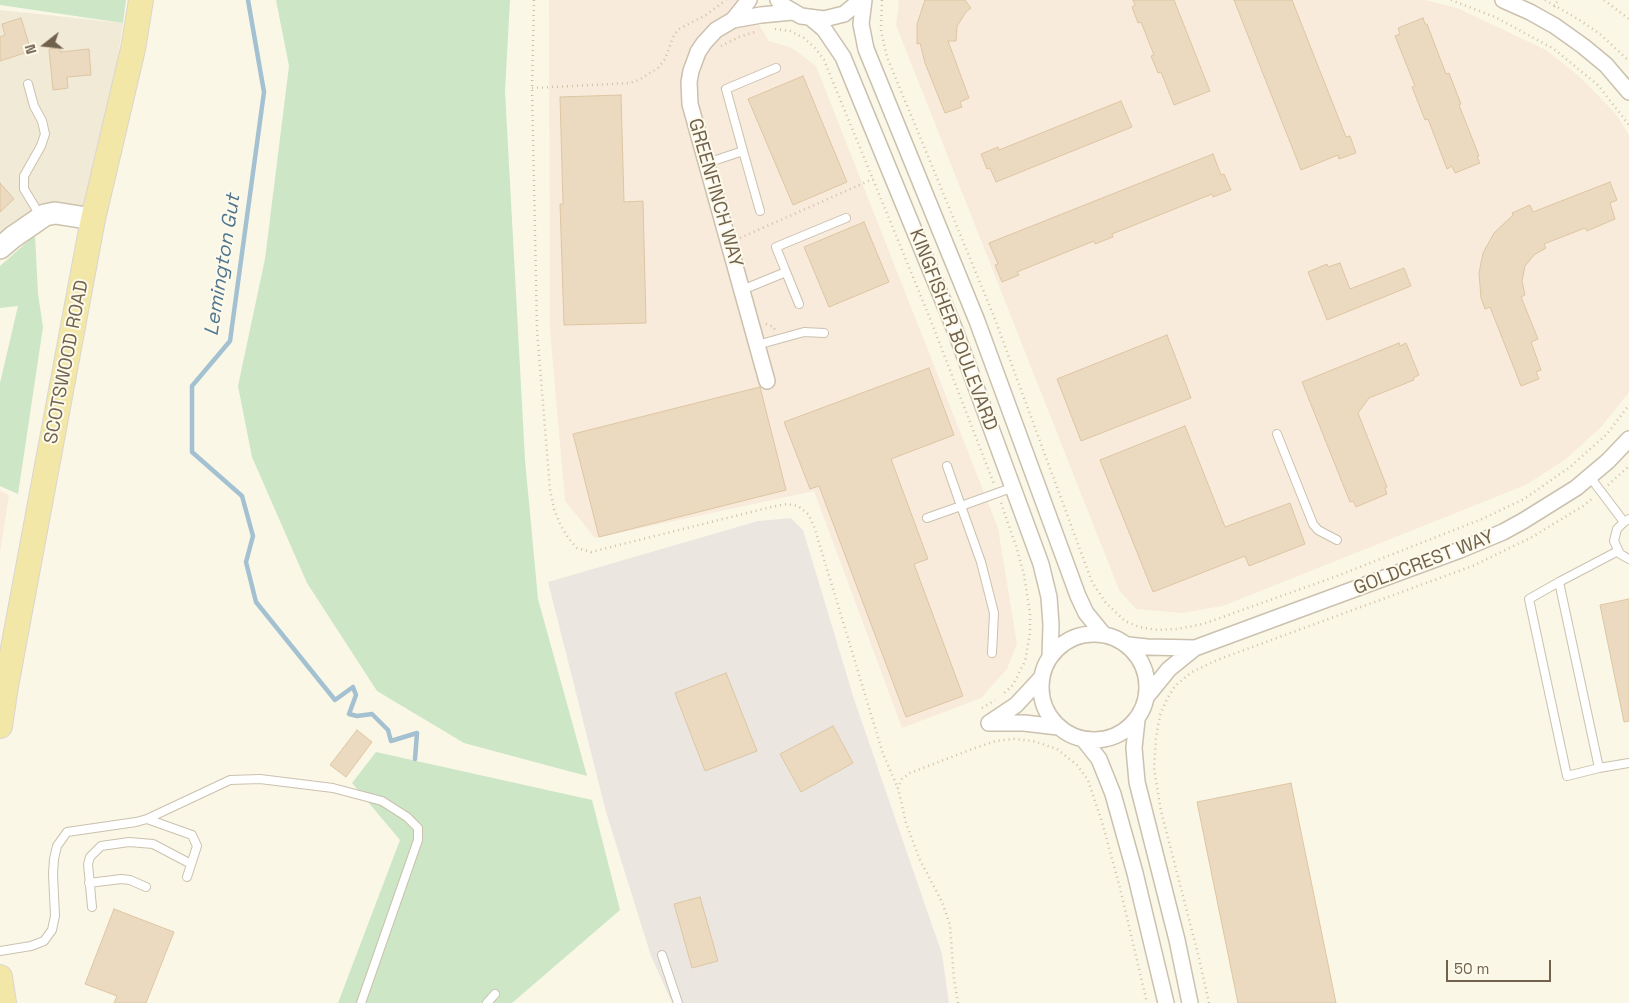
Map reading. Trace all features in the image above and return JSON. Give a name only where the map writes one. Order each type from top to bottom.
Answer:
[{"type":"main road","name":"SCOTSWOOD ROAD","points":[[0,726],[93,219],[133,49],[141,0]]},
{"type":"main road","points":[[0,977],[4,1003]]},
{"type":"street","name":"GREENFINCH WAY","points":[[733,20],[749,0]]},
{"type":"street","points":[[778,0],[792,12],[812,19],[833,18],[844,14],[862,0]]},
{"type":"street","name":"KINGFISHER BOULEVARD","points":[[862,0],[861,24],[866,49],[977,321],[1078,596],[1086,614],[1104,635]]},
{"type":"street","points":[[1503,0],[1530,12],[1583,46],[1606,65],[1629,92]]},
{"type":"street","name":"GREENFINCH WAY","points":[[767,382],[688,91],[694,60],[704,43],[716,30],[733,20],[792,12]]},
{"type":"street","name":"KINGFISHER BOULEVARD","points":[[812,19],[824,29],[847,67],[955,330],[1014,487],[1046,583],[1051,625],[1050,657]]},
{"type":"street","points":[[0,248],[41,217],[55,213],[93,219]]},
{"type":"street","name":"GOLDCREST WAY","points":[[1195,648],[1362,588],[1484,540],[1547,508],[1590,477],[1629,439]]},
{"type":"street","points":[[1137,720],[1120,734],[1098,741],[1084,740],[1058,727],[1051,719],[1044,704],[1040,688],[1050,657],[1068,640],[1092,634],[1104,635],[1120,640],[1136,653],[1142,664],[1146,674],[1147,696],[1145,705],[1137,720],[1134,748],[1137,782],[1177,940],[1190,1003]]},
{"type":"street","points":[[1128,645],[1153,648],[1195,648]]},
{"type":"street","points":[[1147,696],[1170,669],[1195,648]]},
{"type":"street","points":[[1042,678],[1016,705],[989,724],[1024,723],[1058,727]]},
{"type":"street","points":[[1084,740],[1099,759],[1113,794],[1136,873],[1166,1003]]},
{"type":"lane","points":[[760,210],[726,89],[776,68]]},
{"type":"lane","points":[[28,84],[45,134],[41,146],[24,176],[24,189],[41,217]]},
{"type":"lane","points":[[707,163],[743,150]]},
{"type":"lane","points":[[799,304],[776,247],[846,218]]},
{"type":"lane","points":[[742,290],[786,272]]},
{"type":"lane","points":[[757,345],[804,332],[824,334]]},
{"type":"lane","points":[[1277,434],[1313,524],[1318,530],[1337,540]]},
{"type":"lane","points":[[947,466],[981,562],[994,613],[992,653]]},
{"type":"lane","points":[[1590,477],[1626,521],[1617,529],[1614,541],[1624,557],[1629,558]]},
{"type":"lane","points":[[927,518],[1014,487]]},
{"type":"lane","points":[[1618,550],[1529,599],[1567,776],[1629,763]]},
{"type":"lane","points":[[1559,582],[1599,768]]},
{"type":"lane","points":[[0,951],[31,946],[44,941],[52,930],[55,916],[52,874],[56,846],[68,832],[147,819],[230,780],[260,779],[333,788],[382,802],[407,816],[418,828],[418,840],[361,1003]]},
{"type":"lane","points":[[147,819],[192,835],[197,846],[187,877]]},
{"type":"lane","points":[[92,907],[88,864],[90,857],[101,846],[129,842],[153,844],[191,864]]},
{"type":"lane","points":[[89,883],[121,879],[130,880],[146,887]]},
{"type":"lane","points":[[662,955],[678,1003]]},
{"type":"lane","points":[[488,1003],[494,994]]},
{"type":"path","points":[[534,0],[532,88],[536,330],[550,490],[554,509],[561,526],[577,548],[591,552],[787,504],[798,506],[808,514],[814,526],[883,754],[898,788],[906,823],[920,860],[942,902],[950,925],[954,979],[958,1003]]},
{"type":"path","points":[[532,88],[621,83],[640,80],[658,68],[665,59],[674,35],[679,29],[706,15],[726,0]]},
{"type":"path","points":[[882,0],[881,31],[886,57]]},
{"type":"path","points":[[1451,0],[1495,17],[1554,49],[1598,85],[1629,124]]},
{"type":"path","points":[[1545,0],[1600,34],[1629,61]]},
{"type":"path","points":[[1604,0],[1629,19]]},
{"type":"path","points":[[772,29],[790,31],[804,38],[820,54],[831,76],[929,316],[997,493],[1020,561],[1030,613],[1028,649],[1025,662],[1013,685],[1007,692],[982,708]]},
{"type":"path","points":[[716,51],[739,37],[759,31]]},
{"type":"path","points":[[739,238],[873,179]]},
{"type":"path","points":[[763,322],[774,328],[777,339]]},
{"type":"path","points":[[1086,566],[1096,588],[1106,603],[1118,616],[1132,624],[1146,629],[1166,630],[1203,624],[1337,576],[1511,506],[1556,478],[1589,451],[1607,434],[1629,405]]},
{"type":"path","points":[[1200,667],[1175,686],[1167,699],[1160,715],[1154,768],[1161,811],[1194,934],[1209,1003]]},
{"type":"path","points":[[898,788],[902,778],[905,776],[947,757],[996,741],[1033,741],[1057,750],[1077,765],[1088,780],[1102,822],[1120,888],[1147,1003]]},
{"type":"shaded area","points":[[549,0],[744,0],[769,41],[792,48],[816,66],[998,528],[1017,644],[1007,669],[981,698],[902,728],[814,491],[595,538],[565,501],[550,330]]},
{"type":"shaded area","points":[[899,0],[1425,0],[1457,8],[1546,50],[1580,77],[1616,114],[1629,135],[1629,392],[1602,426],[1566,459],[1526,485],[1223,606],[1181,613],[1136,609],[1119,590],[896,25]]},
{"type":"shaded area","points":[[0,10],[123,23],[94,219],[54,213],[0,259]]},
{"type":"shaded area","points":[[0,491],[9,495],[0,552]]},
{"type":"shaded area","points":[[791,518],[803,530],[854,699],[942,954],[949,1003],[672,1003],[651,956],[606,812],[548,582],[758,521]]},
{"type":"green space","points":[[0,0],[126,0],[123,23],[0,5]]},
{"type":"green space","points":[[276,0],[510,0],[505,91],[525,460],[538,599],[587,776],[464,743],[377,691],[307,583],[252,457],[238,386],[265,259],[289,66]]},
{"type":"green space","points":[[35,235],[38,294],[43,327],[18,494],[0,486],[0,383],[18,306],[0,308],[0,266]]},
{"type":"green space","points":[[376,752],[592,800],[620,910],[512,1003],[338,1003],[400,840],[352,783]]},
{"type":"building","points":[[925,0],[965,0],[971,8],[957,26],[956,41],[948,41],[969,98],[960,102],[962,107],[945,113],[925,63],[920,43],[917,44],[917,24]]},
{"type":"building","points":[[1133,0],[1174,0],[1210,91],[1174,105],[1161,72],[1158,73],[1151,56],[1154,55],[1141,22],[1138,23],[1132,7],[1135,5]]},
{"type":"building","points":[[1234,0],[1292,0],[1346,137],[1350,136],[1356,153],[1339,159],[1338,155],[1301,170]]},
{"type":"building","points":[[21,18],[31,51],[0,61],[0,37],[5,35],[2,24]]},
{"type":"building","points":[[1423,18],[1446,74],[1449,73],[1479,156],[1477,157],[1480,163],[1455,173],[1452,166],[1447,169],[1428,119],[1425,120],[1412,87],[1415,86],[1395,36],[1400,34],[1398,28]]},
{"type":"building","points":[[60,48],[60,52],[89,49],[91,75],[67,77],[68,88],[53,90],[49,49]]},
{"type":"building","points":[[803,76],[847,182],[793,205],[748,99]]},
{"type":"building","points":[[621,95],[624,202],[643,201],[646,323],[564,325],[560,204],[563,204],[560,97]]},
{"type":"building","points":[[1121,101],[1132,127],[996,182],[990,168],[987,169],[981,154],[998,147],[999,150]]},
{"type":"building","points":[[1213,154],[1221,175],[1224,174],[1231,190],[1213,197],[1212,194],[1112,234],[1113,237],[1095,244],[1094,241],[1017,272],[1019,275],[1002,282],[995,265],[998,264],[989,243]]},
{"type":"building","points":[[1610,182],[1617,200],[1610,203],[1615,219],[1587,231],[1585,228],[1544,244],[1546,248],[1534,255],[1525,266],[1522,281],[1525,295],[1521,297],[1538,339],[1531,342],[1541,370],[1536,372],[1539,379],[1521,386],[1490,307],[1485,309],[1481,298],[1479,273],[1483,253],[1494,233],[1513,215],[1512,213],[1530,205],[1533,212]]},
{"type":"building","points":[[0,183],[14,199],[0,212]]},
{"type":"building","points":[[864,222],[889,282],[829,307],[804,247]]},
{"type":"building","points":[[1340,263],[1350,289],[1404,268],[1411,286],[1327,320],[1308,272],[1327,264],[1328,267]]},
{"type":"building","points":[[1167,335],[1191,398],[1081,441],[1057,379]]},
{"type":"building","points":[[1399,343],[1400,346],[1406,343],[1419,375],[1413,378],[1414,380],[1369,398],[1358,413],[1387,487],[1385,488],[1387,494],[1356,507],[1353,501],[1350,502],[1302,382]]},
{"type":"building","points":[[929,368],[954,435],[891,459],[928,559],[914,564],[963,696],[906,717],[819,486],[810,489],[784,422]]},
{"type":"building","points":[[760,387],[786,490],[599,537],[573,434]]},
{"type":"building","points":[[1185,426],[1225,527],[1290,503],[1305,544],[1249,566],[1245,556],[1153,592],[1100,460]]},
{"type":"building","points":[[1629,599],[1629,721],[1624,722],[1600,605]]},
{"type":"building","points":[[726,673],[757,751],[705,771],[675,693]]},
{"type":"building","points":[[833,726],[853,763],[801,792],[780,754]]},
{"type":"building","points":[[357,730],[372,742],[346,777],[330,765]]},
{"type":"building","points":[[1291,783],[1336,1003],[1238,1003],[1197,802]]},
{"type":"building","points":[[700,897],[718,961],[692,968],[674,904]]},
{"type":"building","points":[[114,909],[174,932],[146,1003],[114,1003],[117,996],[85,984]]},
{"type":"waterway","name":"Lemington Gut","points":[[248,0],[264,92],[230,341],[192,386],[192,452],[242,496],[253,536],[246,562],[256,602],[335,700],[353,687],[356,695],[349,714],[357,716],[372,714],[388,730],[391,741],[417,733],[415,759]]}]
